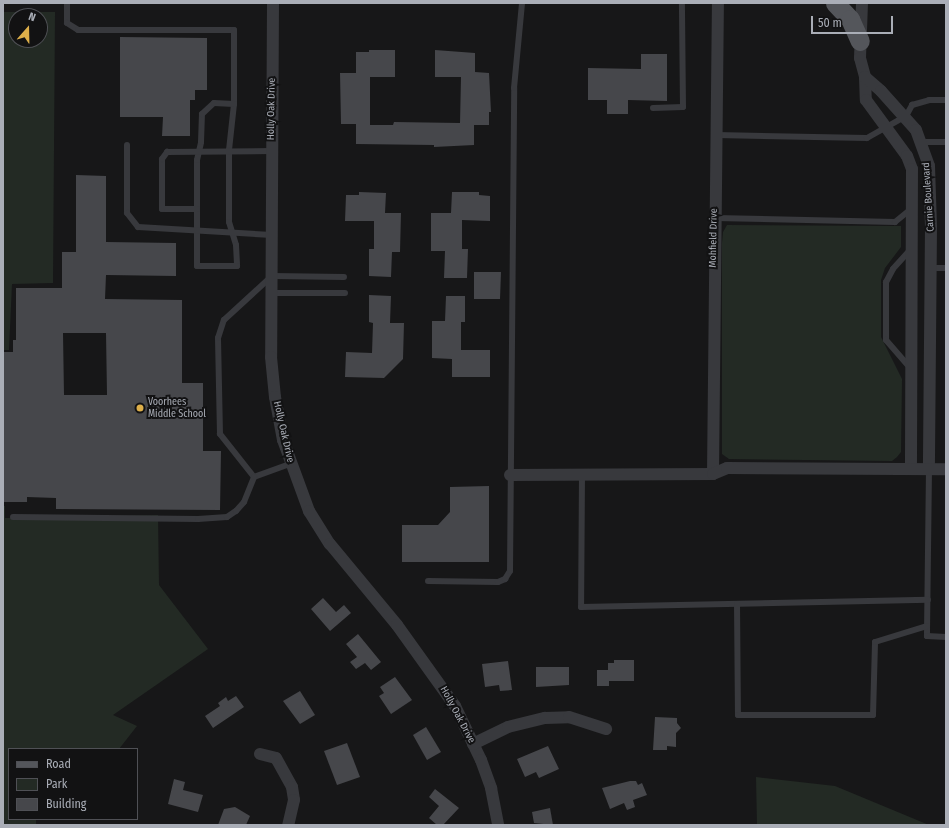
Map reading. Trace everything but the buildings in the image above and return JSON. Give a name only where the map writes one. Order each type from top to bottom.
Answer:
[{"type":"main road","points":[[835,3],[850,20],[860,41]]},
{"type":"street","name":"Holly Oak Drive","points":[[273,3],[272,380],[278,419],[290,464],[309,511],[330,544],[437,679],[455,706],[473,744],[491,788],[498,825]]},
{"type":"street","name":"Mohfield Drive","points":[[713,474],[718,3]]},
{"type":"street","name":"Carnie Boulevard","points":[[862,3],[860,58],[865,77],[866,100],[888,128],[907,156],[912,169],[913,372],[911,468]]},
{"type":"street","name":"Carnie Boulevard","points":[[865,77],[906,116],[916,130],[929,166],[932,268],[929,468]]},
{"type":"street","points":[[912,268],[932,268]]},
{"type":"street","points":[[913,372],[930,373]]},
{"type":"street","points":[[510,475],[713,474],[727,468],[946,469]]},
{"type":"street","points":[[473,744],[508,727],[545,718],[569,717],[606,729]]},
{"type":"street","points":[[260,754],[276,758],[292,787],[294,800],[288,825]]},
{"type":"lane","points":[[67,3],[67,23],[78,30],[234,30],[234,104],[228,150],[229,222],[236,245],[236,266],[197,266],[197,160],[201,119],[205,109],[214,103],[234,104]]},
{"type":"lane","points":[[428,581],[496,582],[507,576],[510,569],[514,96],[522,3]]},
{"type":"lane","points":[[653,108],[683,107],[682,3]]},
{"type":"lane","points":[[716,135],[867,138],[888,128],[906,116],[912,105],[929,100],[946,100]]},
{"type":"lane","points":[[921,142],[946,142]]},
{"type":"lane","points":[[127,145],[127,213],[133,223],[144,228],[272,235]]},
{"type":"lane","points":[[197,209],[162,209],[162,159],[169,151],[272,151]]},
{"type":"lane","points":[[715,218],[895,222],[913,206]]},
{"type":"lane","points":[[912,248],[893,269],[886,282],[886,340],[896,354],[913,372]]},
{"type":"lane","points":[[932,268],[946,268]]},
{"type":"lane","points":[[254,477],[220,434],[218,338],[224,320],[272,276],[344,278]]},
{"type":"lane","points":[[272,293],[345,293]]},
{"type":"lane","points":[[13,517],[198,519],[227,517],[241,507],[254,477],[290,464]]},
{"type":"lane","points":[[929,468],[927,636],[946,637]]},
{"type":"lane","points":[[582,475],[581,607],[928,600]]},
{"type":"lane","points":[[737,604],[738,715],[873,715],[875,642],[927,626]]},
{"type":"green space","points":[[3,12],[8,12],[8,48],[48,48],[48,12],[55,12],[53,283],[12,284],[9,350],[3,350]]},
{"type":"green space","points":[[727,225],[901,226],[901,247],[885,268],[881,280],[881,337],[902,379],[901,452],[892,461],[729,459],[722,454],[722,243],[723,232]]},
{"type":"green space","points":[[3,506],[5,506],[5,518],[158,515],[159,585],[208,649],[113,715],[137,726],[120,748],[8,748],[8,820],[36,820],[36,825],[3,825]]},
{"type":"green space","points":[[756,777],[835,786],[929,825],[757,825]]},
{"type":"place","name":"Voorhees Middle School","points":[[140,408]]}]
